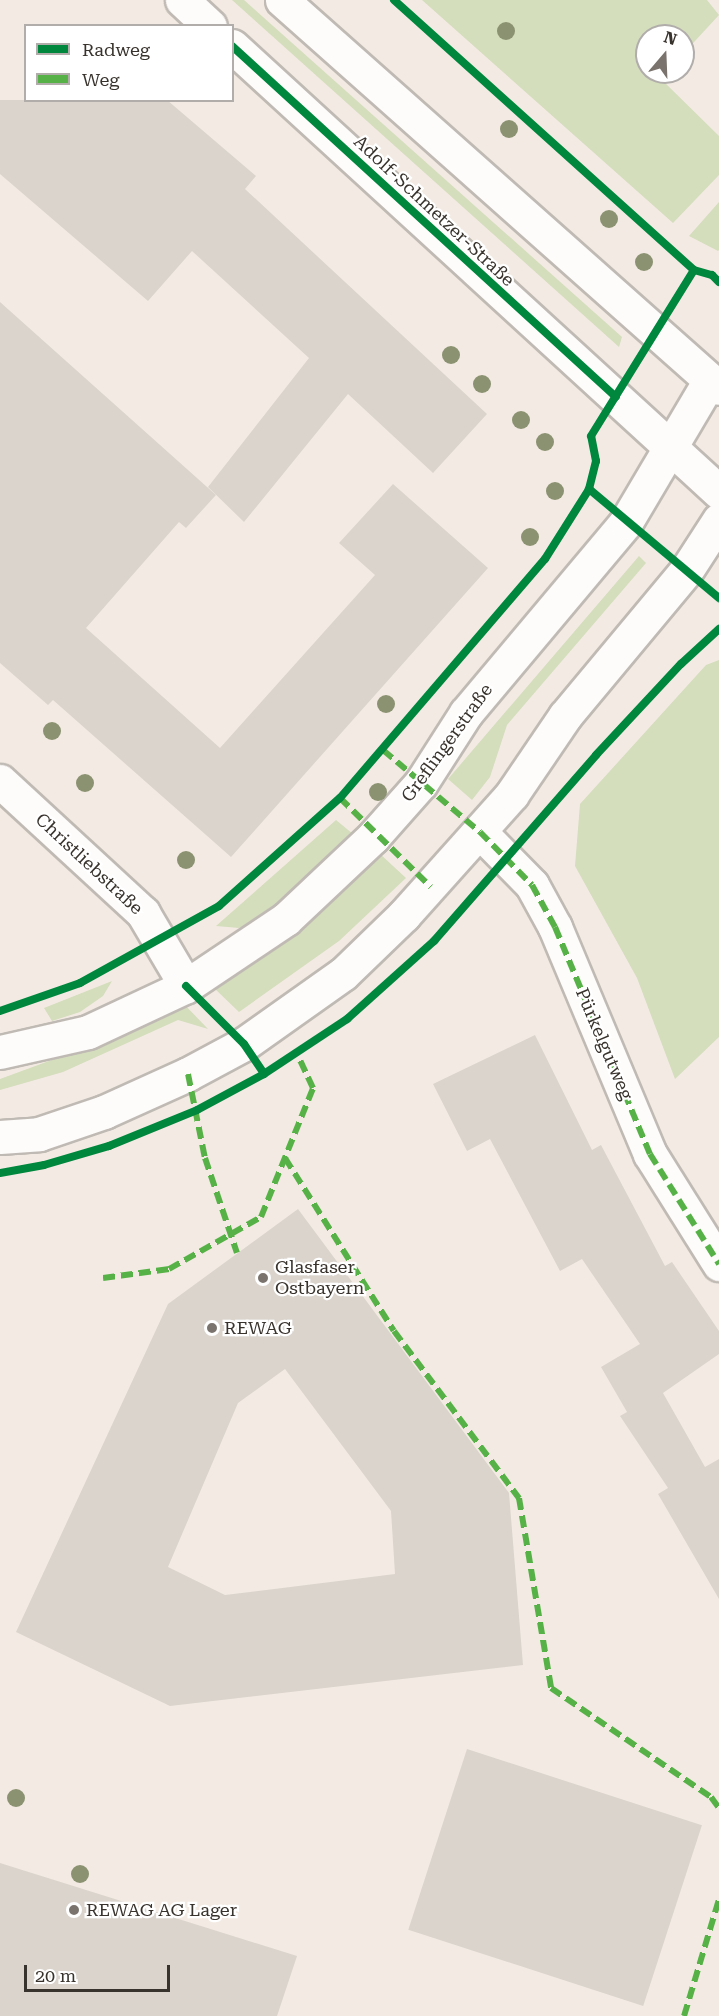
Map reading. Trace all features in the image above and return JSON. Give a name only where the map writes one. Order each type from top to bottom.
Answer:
[{"type":"street","points":[[182,0],[208,24]]},
{"type":"street","points":[[282,0],[716,379]]},
{"type":"street","name":"Adolf-Schmetzer-Straße","points":[[234,48],[719,492]]},
{"type":"street","name":"Greflingerstraße","points":[[0,1052],[88,1032],[186,986],[286,919],[376,834],[421,783],[466,713],[626,522],[716,379]]},
{"type":"street","points":[[0,1137],[39,1134],[104,1113],[243,1044],[343,974],[404,915],[512,794],[565,716],[686,570],[719,520]]},
{"type":"street","name":"Christliebstraße","points":[[0,781],[143,913],[186,986]]},
{"type":"street","name":"Pürkelgutweg","points":[[480,832],[532,885],[546,910],[650,1154],[719,1264]]},
{"type":"green space","points":[[232,0],[244,0],[622,337],[619,347]]},
{"type":"green space","points":[[422,0],[707,0],[719,15],[695,41],[695,24],[635,24],[635,84],[666,84],[719,136],[719,175],[673,223]]},
{"type":"green space","points":[[719,202],[719,250],[718,251],[689,236]]},
{"type":"green space","points":[[639,556],[646,563],[507,725],[490,777],[472,800],[448,779]]},
{"type":"green space","points":[[719,660],[719,1037],[675,1079],[637,978],[575,866],[580,804],[706,665]]},
{"type":"green space","points":[[336,820],[353,834],[259,920],[239,928],[216,926]]},
{"type":"green space","points":[[379,853],[406,878],[339,941],[239,1012],[214,988],[282,942]]},
{"type":"green space","points":[[112,981],[103,996],[80,1012],[52,1021],[44,1008]]},
{"type":"green space","points":[[182,1002],[208,1029],[178,1020],[63,1072],[0,1090],[0,1079],[114,1037]]},
{"type":"building","points":[[0,100],[169,102],[256,176],[245,189],[487,414],[433,473],[348,394],[244,522],[208,487],[309,358],[192,251],[148,301],[0,174]]},
{"type":"building","points":[[0,302],[216,495],[186,528],[179,522],[86,628],[220,748],[375,575],[339,543],[393,484],[488,568],[231,857],[53,700],[48,705],[0,663]]},
{"type":"building","points":[[535,1035],[592,1150],[601,1145],[665,1266],[672,1262],[719,1331],[719,1354],[663,1393],[705,1467],[719,1459],[719,1599],[658,1494],[668,1488],[620,1416],[627,1412],[601,1367],[640,1344],[582,1259],[560,1271],[490,1139],[467,1151],[433,1084]]},
{"type":"building","points":[[298,1209],[509,1493],[523,1665],[170,1706],[16,1632],[168,1304]],"holes":[[[285,1369],[391,1511],[395,1574],[225,1595],[168,1567],[238,1403]]]},
{"type":"building","points":[[467,1749],[702,1825],[643,2006],[408,1930]]},
{"type":"building","name":"REWAG AG Lager","points":[[0,1863],[297,1956],[277,2016],[0,2016]]},
{"type":"marked path","points":[[383,750],[480,832],[532,885],[555,927],[650,1154],[719,1264]]},
{"type":"marked path","points":[[340,798],[431,887]]},
{"type":"marked path","points":[[103,1278],[169,1269],[261,1217],[313,1088],[297,1054]]},
{"type":"marked path","points":[[188,1074],[205,1158],[237,1253]]},
{"type":"marked path","points":[[285,1158],[394,1331],[519,1498],[551,1688],[711,1797],[719,1808]]},
{"type":"marked path","points":[[684,2016],[719,1899]]},
{"type":"cycle path","points":[[394,0],[694,270],[712,275],[719,282]]},
{"type":"cycle path","points":[[234,48],[616,397]]},
{"type":"cycle path","points":[[0,1011],[80,983],[219,906],[340,798],[545,559],[589,489],[596,461],[591,436],[694,270]]},
{"type":"cycle path","points":[[589,489],[719,598]]},
{"type":"cycle path","points":[[0,1173],[44,1165],[109,1146],[197,1110],[264,1074],[347,1019],[434,941],[596,755],[681,664],[719,629]]},
{"type":"cycle path","points":[[186,986],[244,1044],[264,1074]]},
{"type":"place","name":"Glasfaser Ostbayern","points":[[263,1278]]},
{"type":"place","name":"REWAG","points":[[212,1328]]},
{"type":"place","name":"REWAG AG Lager","points":[[74,1910]]}]
